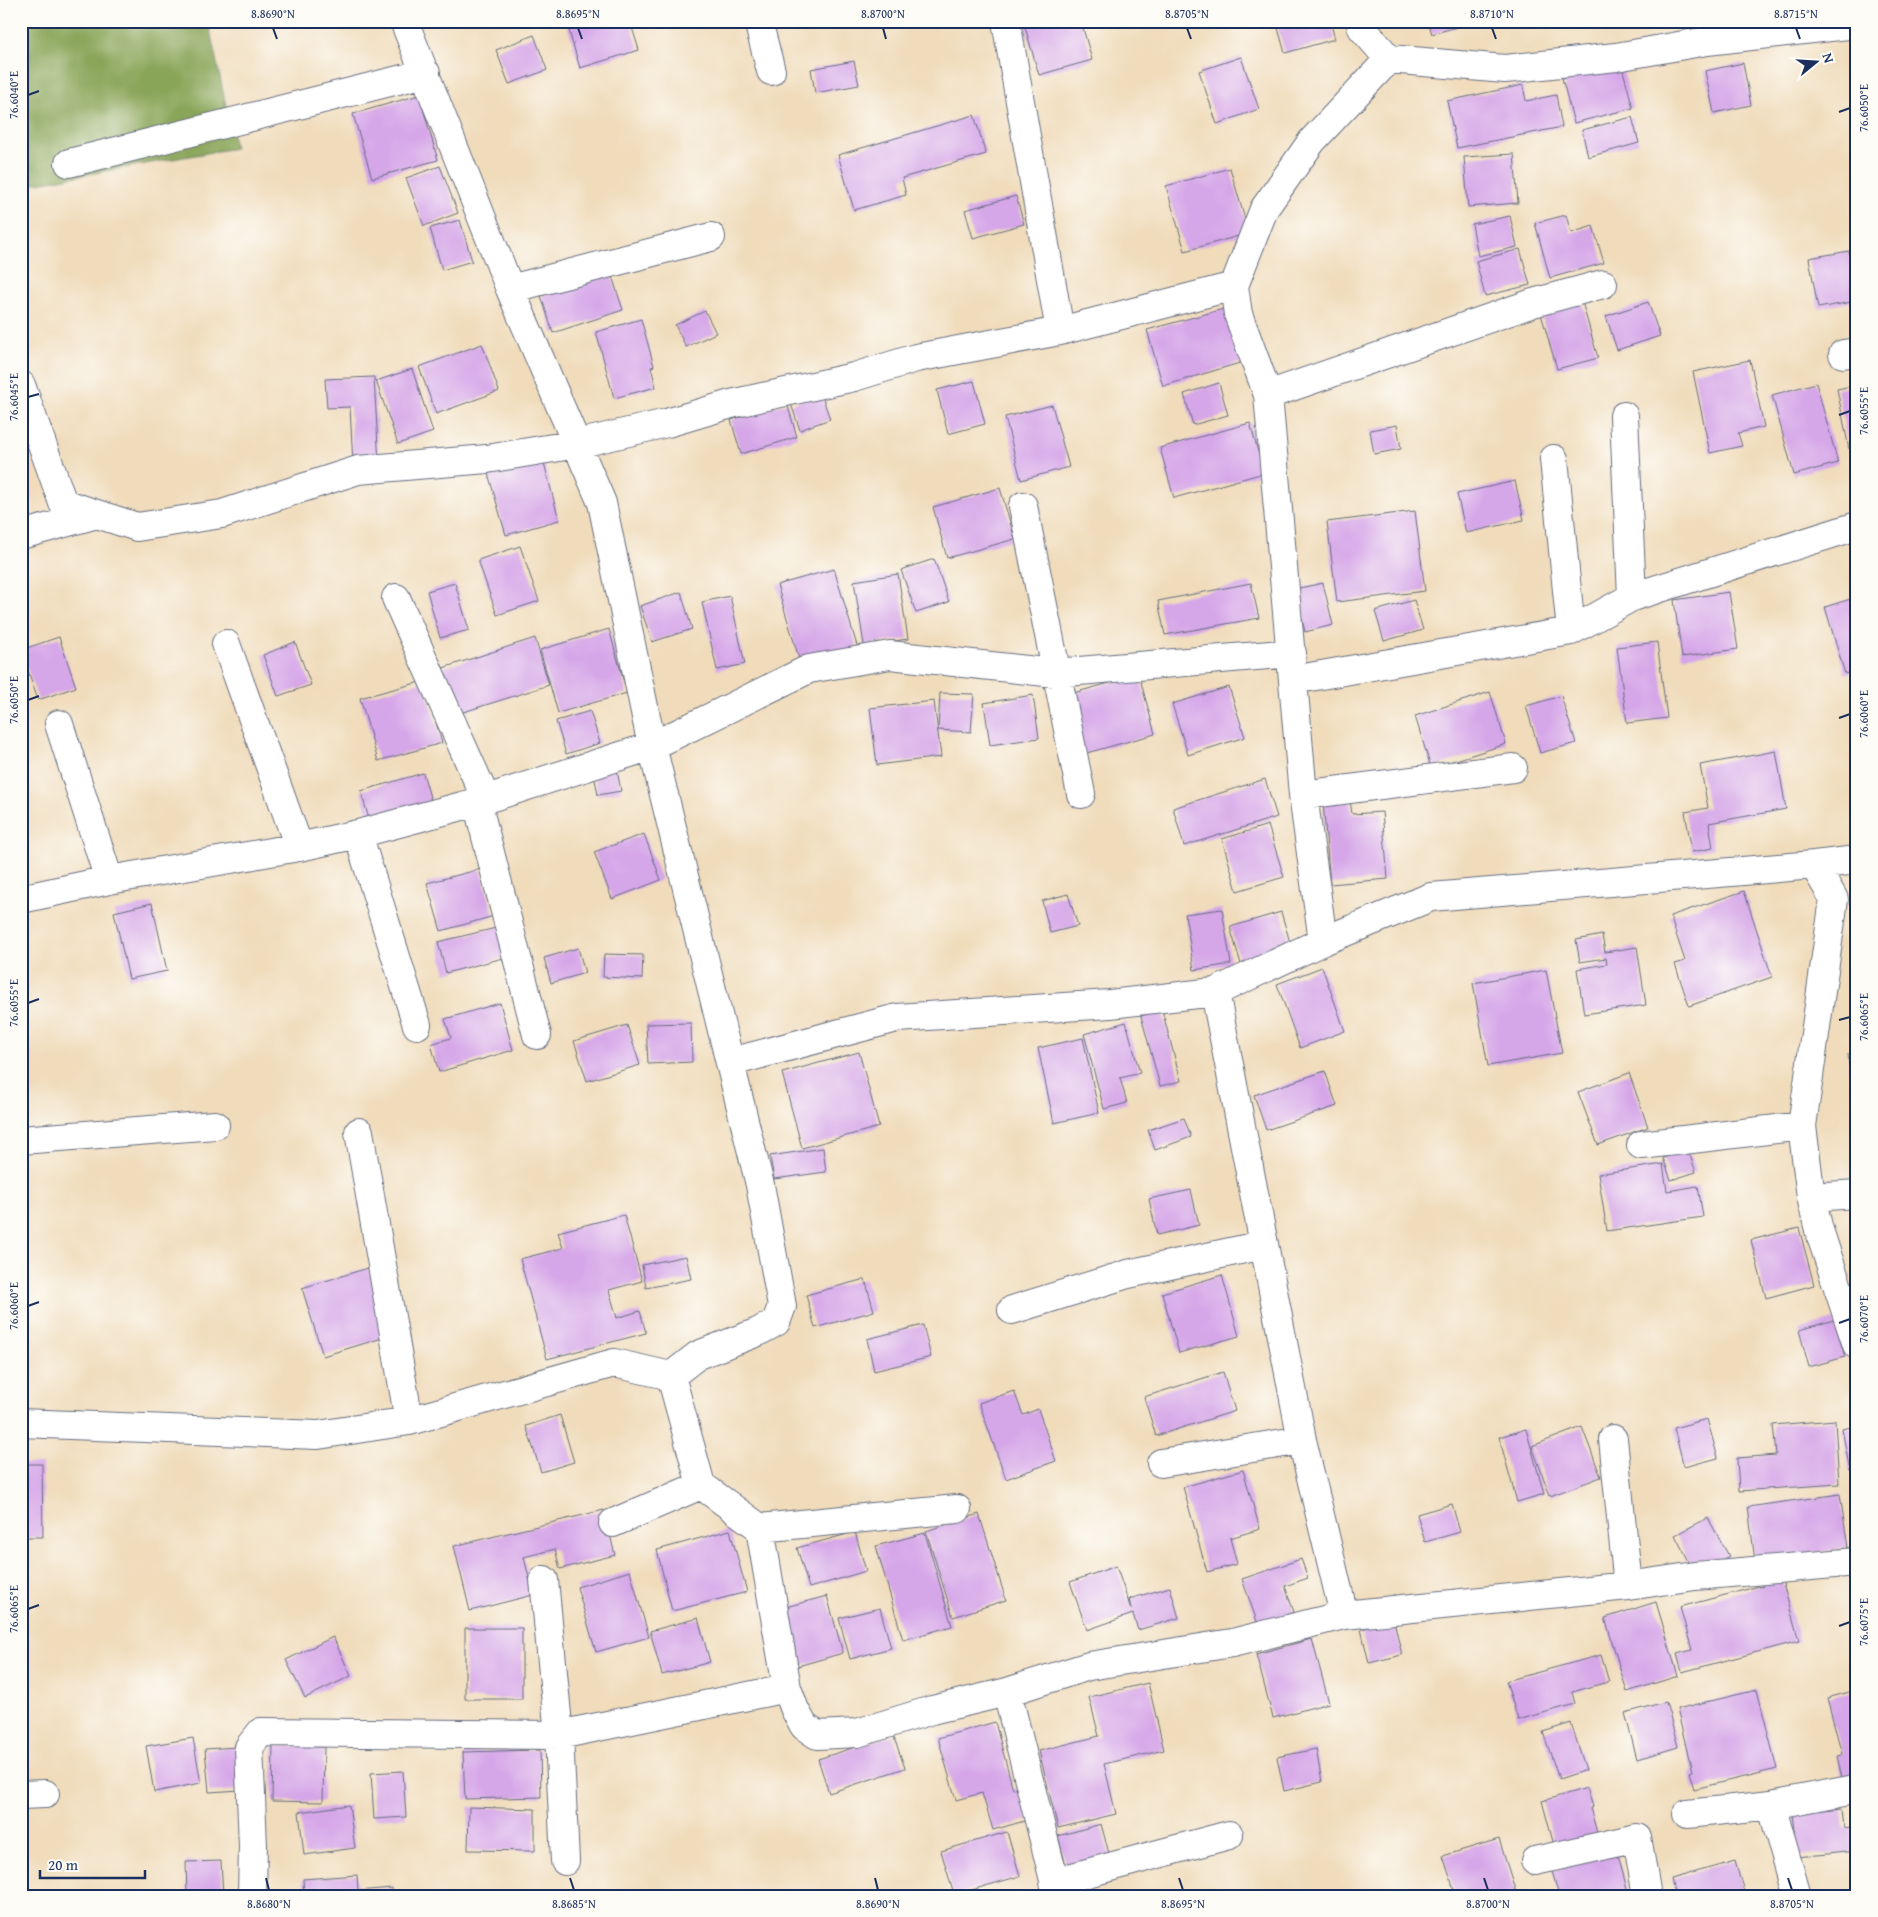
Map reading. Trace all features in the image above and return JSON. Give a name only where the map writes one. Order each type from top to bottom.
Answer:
[{"type":"street","points":[[404,21],[510,289],[602,503],[652,746],[760,1185],[782,1306],[776,1322],[758,1332],[698,1355],[672,1376]]},
{"type":"street","points":[[758,21],[771,71]]},
{"type":"street","points":[[1006,21],[1060,331]]},
{"type":"street","points":[[1360,21],[1362,28],[1389,59],[1505,69],[1616,57],[1705,31],[1857,24]]},
{"type":"street","points":[[1323,941],[1303,795],[1268,396],[1238,314],[1234,286],[1264,209],[1312,141],[1389,59]]},
{"type":"street","points":[[69,163],[426,73]]},
{"type":"street","points":[[510,289],[710,237]]},
{"type":"street","points":[[1268,396],[1533,303],[1603,284]]},
{"type":"street","points":[[21,385],[63,503],[137,527],[222,514],[358,470],[487,459],[577,444],[667,423],[731,404],[854,377],[916,358],[1060,331],[1234,286]]},
{"type":"street","points":[[1624,416],[1632,597]]},
{"type":"street","points":[[1554,459],[1571,631]]},
{"type":"street","points":[[1023,506],[1055,673],[1081,794]]},
{"type":"street","points":[[21,535],[97,514]]},
{"type":"street","points":[[1292,680],[1571,631],[1632,597],[1857,526]]},
{"type":"street","points":[[396,598],[481,800],[537,1035]]},
{"type":"street","points":[[226,644],[299,847]]},
{"type":"street","points":[[21,898],[109,880],[299,847],[358,834],[481,800],[652,746],[809,669],[890,655],[1055,673],[1292,653]]},
{"type":"street","points":[[59,724],[109,880]]},
{"type":"street","points":[[1303,795],[1513,768]]},
{"type":"street","points":[[358,834],[417,1025]]},
{"type":"street","points":[[731,1062],[897,1018],[1110,1004],[1215,992],[1323,941],[1431,897],[1857,860]]},
{"type":"street","points":[[1814,865],[1834,899],[1802,1126],[1811,1197],[1819,1230],[1857,1345]]},
{"type":"street","points":[[1215,992],[1302,1440],[1344,1615]]},
{"type":"street","points":[[21,1140],[215,1125]]},
{"type":"street","points":[[1640,1145],[1802,1126]]},
{"type":"street","points":[[359,1132],[409,1421]]},
{"type":"street","points":[[1811,1197],[1857,1194]]},
{"type":"street","points":[[1012,1310],[1128,1274],[1263,1244]]},
{"type":"street","points":[[21,1422],[318,1435],[409,1421],[614,1363],[672,1376]]},
{"type":"street","points":[[672,1376],[701,1485],[760,1528],[957,1509]]},
{"type":"street","points":[[1614,1439],[1628,1586]]},
{"type":"street","points":[[1161,1463],[1302,1440]]},
{"type":"street","points":[[613,1523],[701,1485]]},
{"type":"street","points":[[760,1528],[787,1688],[794,1710],[804,1726],[817,1735],[857,1733],[1007,1692],[1089,1666],[1232,1643],[1344,1615],[1628,1586],[1695,1576],[1857,1562]]},
{"type":"street","points":[[544,1580],[559,1735],[565,1861]]},
{"type":"street","points":[[252,1896],[253,1846],[249,1747],[261,1732],[559,1735],[787,1688]]},
{"type":"street","points":[[1007,1692],[1056,1889],[1229,1835]]},
{"type":"street","points":[[1687,1814],[1771,1805],[1855,1789]]},
{"type":"street","points":[[1771,1805],[1797,1896]]},
{"type":"street","points":[[1535,1861],[1637,1838],[1647,1896]]},
{"type":"green space","points":[[21,21],[208,21],[235,148],[21,186]]},
{"type":"building","points":[[566,21],[630,21],[639,50],[580,68]]},
{"type":"building","points":[[1044,21],[1081,21],[1092,60],[1039,75],[1025,27]]},
{"type":"building","points":[[1276,21],[1330,21],[1335,39],[1285,53]]},
{"type":"building","points":[[1428,21],[1455,21],[1457,27],[1432,34]]},
{"type":"building","points":[[534,35],[547,70],[509,84],[496,50]]},
{"type":"building","points":[[1241,57],[1259,109],[1217,124],[1199,71]]},
{"type":"building","points":[[854,61],[859,85],[815,93],[811,69]]},
{"type":"building","points":[[1621,63],[1633,108],[1574,123],[1562,78]]},
{"type":"building","points":[[1743,63],[1751,105],[1714,113],[1705,71]]},
{"type":"building","points":[[1523,85],[1526,101],[1556,95],[1562,127],[1457,148],[1447,101]]},
{"type":"building","points":[[419,95],[438,160],[372,178],[353,114]]},
{"type":"building","points":[[974,115],[986,154],[902,178],[906,195],[854,210],[838,155]]},
{"type":"building","points":[[1632,117],[1639,143],[1588,157],[1582,130]]},
{"type":"building","points":[[1514,154],[1518,203],[1468,207],[1464,157]]},
{"type":"building","points":[[440,166],[458,213],[424,226],[406,178]]},
{"type":"building","points":[[1230,168],[1249,233],[1185,251],[1166,186]]},
{"type":"building","points":[[1016,196],[1024,224],[973,238],[965,210]]},
{"type":"building","points":[[1566,215],[1571,233],[1593,226],[1604,263],[1550,278],[1535,223]]},
{"type":"building","points":[[1510,216],[1517,247],[1478,256],[1472,224]]},
{"type":"building","points":[[460,220],[472,261],[442,270],[430,228]]},
{"type":"building","points":[[1520,249],[1530,285],[1485,296],[1476,261]]},
{"type":"building","points":[[1849,251],[1857,301],[1818,308],[1809,258]]},
{"type":"building","points":[[611,273],[623,310],[553,333],[541,296]]},
{"type":"building","points":[[1582,302],[1598,358],[1557,369],[1541,314]]},
{"type":"building","points":[[1648,302],[1660,336],[1617,350],[1606,316]]},
{"type":"building","points":[[1227,308],[1243,362],[1163,386],[1147,330]]},
{"type":"building","points":[[705,311],[716,333],[686,347],[675,325]]},
{"type":"building","points":[[641,319],[654,366],[651,367],[656,387],[614,398],[596,332]]},
{"type":"building","points":[[482,344],[499,391],[436,414],[419,367]]},
{"type":"building","points":[[1750,360],[1764,427],[1738,433],[1742,446],[1710,453],[1693,372]]},
{"type":"building","points":[[412,369],[433,432],[398,444],[376,381]]},
{"type":"building","points":[[374,377],[379,464],[353,465],[350,407],[327,408],[325,379]]},
{"type":"building","points":[[974,381],[985,424],[948,434],[937,390]]},
{"type":"building","points":[[1219,383],[1228,415],[1193,425],[1184,394]]},
{"type":"building","points":[[1816,383],[1838,463],[1794,475],[1772,395]]},
{"type":"building","points":[[1857,385],[1857,447],[1849,449],[1837,389]]},
{"type":"building","points":[[821,393],[830,419],[800,430],[791,404]]},
{"type":"building","points":[[787,403],[797,437],[741,454],[731,420]]},
{"type":"building","points":[[1052,405],[1069,467],[1021,480],[1005,417]]},
{"type":"building","points":[[1250,423],[1264,473],[1174,498],[1160,448]]},
{"type":"building","points":[[1397,425],[1401,449],[1374,454],[1370,430]]},
{"type":"building","points":[[542,455],[559,520],[506,535],[487,470]]},
{"type":"building","points":[[1515,481],[1524,520],[1466,533],[1457,494]]},
{"type":"building","points":[[1000,488],[1015,539],[947,558],[933,507]]},
{"type":"building","points":[[1415,511],[1425,591],[1337,602],[1327,522]]},
{"type":"building","points":[[520,546],[539,601],[497,615],[478,560]]},
{"type":"building","points":[[934,559],[949,602],[916,613],[901,570]]},
{"type":"building","points":[[834,569],[858,649],[801,665],[777,585]]},
{"type":"building","points":[[898,574],[908,639],[864,645],[854,581]]},
{"type":"building","points":[[455,583],[469,630],[440,638],[427,591]]},
{"type":"building","points":[[1251,583],[1259,618],[1165,635],[1158,601]]},
{"type":"building","points":[[1323,583],[1333,625],[1305,632],[1295,589]]},
{"type":"building","points":[[681,592],[692,629],[652,642],[640,606]]},
{"type":"building","points":[[1729,592],[1738,649],[1682,657],[1674,600]]},
{"type":"building","points":[[730,596],[745,664],[717,670],[702,602]]},
{"type":"building","points":[[1857,597],[1857,670],[1845,674],[1825,607]]},
{"type":"building","points":[[1414,600],[1423,630],[1384,641],[1375,611]]},
{"type":"building","points":[[609,629],[627,693],[558,713],[540,650]]},
{"type":"building","points":[[59,637],[76,687],[38,700],[21,650]]},
{"type":"building","points":[[535,638],[549,685],[457,714],[443,668]]},
{"type":"building","points":[[295,642],[311,685],[278,696],[263,655]]},
{"type":"building","points":[[1657,642],[1667,718],[1627,723],[1617,647]]},
{"type":"building","points":[[1139,675],[1155,734],[1083,754],[1066,695]]},
{"type":"building","points":[[424,681],[442,743],[378,761],[360,698]]},
{"type":"building","points":[[1229,687],[1245,737],[1188,755],[1172,704]]},
{"type":"building","points":[[1490,692],[1506,744],[1431,768],[1415,716]]},
{"type":"building","points":[[940,693],[974,694],[971,732],[938,730]]},
{"type":"building","points":[[1033,695],[1039,738],[990,745],[984,703]]},
{"type":"building","points":[[1561,696],[1576,743],[1540,753],[1526,706]]},
{"type":"building","points":[[934,701],[941,757],[877,765],[870,708]]},
{"type":"building","points":[[590,711],[600,743],[566,754],[556,721]]},
{"type":"building","points":[[1776,751],[1786,809],[1709,823],[1713,848],[1692,852],[1685,812],[1708,808],[1700,765]]},
{"type":"building","points":[[617,770],[621,791],[598,795],[594,774]]},
{"type":"building","points":[[423,773],[432,804],[370,823],[361,791]]},
{"type":"building","points":[[1265,779],[1277,817],[1184,846],[1173,808]]},
{"type":"building","points":[[1350,800],[1352,814],[1382,812],[1388,879],[1330,884],[1323,802]]},
{"type":"building","points":[[1268,825],[1284,877],[1237,891],[1222,839]]},
{"type":"building","points":[[644,834],[661,880],[612,899],[594,852]]},
{"type":"building","points":[[481,869],[494,916],[441,931],[427,883]]},
{"type":"building","points":[[1744,891],[1772,977],[1689,1006],[1675,964],[1685,961],[1670,916]]},
{"type":"building","points":[[1068,894],[1078,926],[1050,933],[1042,901]]},
{"type":"building","points":[[152,903],[167,971],[129,979],[114,912]]},
{"type":"building","points":[[1222,909],[1231,964],[1194,970],[1185,914]]},
{"type":"building","points":[[1281,912],[1292,949],[1241,964],[1230,927]]},
{"type":"building","points":[[500,927],[507,957],[446,973],[438,942]]},
{"type":"building","points":[[1602,935],[1605,952],[1637,947],[1646,1005],[1584,1014],[1577,969],[1607,964],[1606,958],[1580,962],[1576,940]]},
{"type":"building","points":[[578,948],[585,973],[551,983],[544,958]]},
{"type":"building","points":[[604,954],[643,955],[642,979],[603,977]]},
{"type":"building","points":[[1322,967],[1345,1031],[1300,1048],[1277,984]]},
{"type":"building","points":[[1546,970],[1562,1053],[1488,1066],[1473,983]]},
{"type":"building","points":[[500,1003],[513,1050],[439,1072],[431,1044],[451,1038],[445,1019]]},
{"type":"building","points":[[1162,1010],[1181,1081],[1160,1086],[1141,1016]]},
{"type":"building","points":[[1126,1022],[1140,1073],[1120,1078],[1127,1103],[1104,1109],[1084,1034]]},
{"type":"building","points":[[691,1023],[692,1062],[648,1064],[646,1024]]},
{"type":"building","points":[[627,1025],[640,1065],[587,1081],[574,1041]]},
{"type":"building","points":[[1083,1038],[1099,1113],[1054,1123],[1038,1048]]},
{"type":"building","points":[[859,1052],[879,1127],[802,1148],[782,1073]]},
{"type":"building","points":[[1857,1053],[1857,1099],[1853,1100],[1848,1054]]},
{"type":"building","points":[[1325,1071],[1337,1106],[1266,1130],[1254,1095]]},
{"type":"building","points":[[1629,1073],[1648,1127],[1598,1145],[1578,1092]]},
{"type":"building","points":[[1184,1118],[1191,1137],[1155,1150],[1148,1130]]},
{"type":"building","points":[[823,1148],[826,1172],[774,1179],[770,1156]]},
{"type":"building","points":[[1688,1150],[1696,1172],[1671,1180],[1663,1158]]},
{"type":"building","points":[[1663,1164],[1667,1191],[1698,1186],[1703,1217],[1607,1231],[1598,1174]]},
{"type":"building","points":[[1191,1190],[1199,1225],[1157,1235],[1149,1199]]},
{"type":"building","points":[[624,1215],[642,1281],[609,1290],[617,1318],[640,1311],[646,1333],[547,1359],[520,1259],[563,1248],[558,1232]]},
{"type":"building","points":[[1799,1228],[1814,1285],[1766,1298],[1751,1240]]},
{"type":"building","points":[[686,1256],[691,1279],[646,1288],[642,1265]]},
{"type":"building","points":[[368,1268],[389,1336],[323,1356],[302,1288]]},
{"type":"building","points":[[1222,1275],[1239,1336],[1179,1353],[1162,1293]]},
{"type":"building","points":[[865,1279],[874,1311],[815,1328],[806,1295]]},
{"type":"building","points":[[1834,1320],[1845,1357],[1809,1367],[1799,1330]]},
{"type":"building","points":[[923,1325],[931,1357],[874,1371],[867,1339]]},
{"type":"building","points":[[1223,1372],[1235,1411],[1156,1436],[1144,1397]]},
{"type":"building","points":[[1014,1391],[1023,1415],[1038,1409],[1056,1461],[1006,1479],[979,1403]]},
{"type":"building","points":[[560,1415],[574,1462],[541,1472],[526,1426]]},
{"type":"building","points":[[1707,1419],[1718,1458],[1684,1467],[1674,1428]]},
{"type":"building","points":[[1835,1420],[1839,1484],[1739,1491],[1737,1458],[1776,1455],[1773,1425]]},
{"type":"building","points":[[1857,1426],[1857,1470],[1850,1471],[1842,1429]]},
{"type":"building","points":[[1582,1427],[1601,1477],[1550,1496],[1532,1446]]},
{"type":"building","points":[[1526,1429],[1544,1494],[1517,1502],[1499,1437]]},
{"type":"building","points":[[21,1464],[42,1464],[43,1537],[21,1537]]},
{"type":"building","points":[[1243,1470],[1260,1529],[1230,1538],[1237,1564],[1207,1572],[1183,1487]]},
{"type":"building","points":[[1840,1494],[1848,1548],[1755,1561],[1748,1507]]},
{"type":"building","points":[[1452,1504],[1460,1532],[1425,1542],[1417,1514]]},
{"type":"building","points":[[604,1510],[615,1555],[560,1569],[555,1549],[524,1557],[533,1595],[470,1611],[454,1546]]},
{"type":"building","points":[[979,1514],[1006,1600],[953,1617],[926,1531]]},
{"type":"building","points":[[1708,1518],[1729,1556],[1695,1574],[1675,1535]]},
{"type":"building","points":[[730,1530],[747,1592],[672,1611],[657,1550]]},
{"type":"building","points":[[855,1532],[866,1571],[809,1588],[797,1548]]},
{"type":"building","points":[[925,1533],[952,1626],[903,1640],[876,1546]]},
{"type":"building","points":[[1301,1559],[1308,1578],[1285,1586],[1295,1615],[1259,1627],[1242,1579]]},
{"type":"building","points":[[1116,1566],[1131,1609],[1129,1599],[1170,1587],[1179,1618],[1138,1630],[1133,1614],[1087,1630],[1070,1582]]},
{"type":"building","points":[[630,1571],[649,1637],[596,1652],[577,1587]]},
{"type":"building","points":[[1782,1580],[1799,1641],[1682,1672],[1677,1654],[1692,1650],[1680,1607]]},
{"type":"building","points":[[827,1596],[843,1653],[798,1666],[782,1608]]},
{"type":"building","points":[[1656,1602],[1678,1676],[1627,1692],[1605,1618]]},
{"type":"building","points":[[880,1608],[891,1648],[850,1659],[839,1618]]},
{"type":"building","points":[[698,1618],[710,1662],[662,1675],[650,1631]]},
{"type":"building","points":[[1394,1621],[1402,1655],[1369,1663],[1361,1629]]},
{"type":"building","points":[[465,1628],[522,1628],[522,1699],[465,1699]]},
{"type":"building","points":[[333,1637],[351,1676],[305,1698],[286,1660]]},
{"type":"building","points":[[1312,1639],[1329,1703],[1273,1718],[1256,1654]]},
{"type":"building","points":[[1601,1655],[1609,1682],[1572,1692],[1575,1704],[1518,1720],[1506,1681]]},
{"type":"building","points":[[1148,1683],[1164,1750],[1104,1764],[1116,1814],[1058,1828],[1039,1751],[1099,1736],[1089,1697]]},
{"type":"building","points":[[1757,1690],[1777,1769],[1694,1789],[1689,1772],[1692,1771],[1677,1709]]},
{"type":"building","points":[[1857,1690],[1857,1778],[1843,1782],[1837,1755],[1842,1754],[1827,1698]]},
{"type":"building","points":[[1666,1702],[1678,1747],[1637,1759],[1625,1713]]},
{"type":"building","points":[[995,1722],[1013,1789],[1019,1788],[1028,1820],[993,1830],[982,1793],[956,1800],[938,1738]]},
{"type":"building","points":[[1571,1723],[1586,1770],[1559,1779],[1543,1732]]},
{"type":"building","points":[[893,1735],[905,1768],[829,1793],[818,1759]]},
{"type":"building","points":[[193,1738],[201,1783],[154,1792],[146,1746]]},
{"type":"building","points":[[273,1746],[324,1747],[323,1802],[272,1801]]},
{"type":"building","points":[[238,1747],[241,1790],[209,1792],[205,1749]]},
{"type":"building","points":[[1316,1749],[1322,1782],[1284,1791],[1277,1757]]},
{"type":"building","points":[[540,1750],[541,1797],[465,1799],[463,1752]]},
{"type":"building","points":[[403,1771],[406,1817],[374,1819],[371,1773]]},
{"type":"building","points":[[1587,1788],[1593,1807],[1590,1808],[1598,1836],[1555,1849],[1542,1801]]},
{"type":"building","points":[[349,1805],[355,1848],[304,1855],[299,1812]]},
{"type":"building","points":[[469,1807],[535,1809],[535,1851],[468,1850]]},
{"type":"building","points":[[1842,1808],[1844,1829],[1857,1827],[1857,1851],[1797,1857],[1792,1813]]},
{"type":"building","points":[[1101,1824],[1111,1861],[1068,1874],[1058,1836]]},
{"type":"building","points":[[1007,1832],[1020,1876],[954,1895],[941,1851]]},
{"type":"building","points":[[1499,1839],[1517,1896],[1456,1896],[1443,1856]]},
{"type":"building","points":[[1617,1852],[1629,1896],[1559,1896],[1552,1871]]},
{"type":"building","points":[[221,1861],[223,1896],[187,1896],[186,1862]]},
{"type":"building","points":[[1735,1861],[1745,1896],[1675,1896],[1671,1879]]},
{"type":"building","points":[[357,1875],[358,1891],[392,1888],[393,1896],[304,1896],[303,1879]]}]
